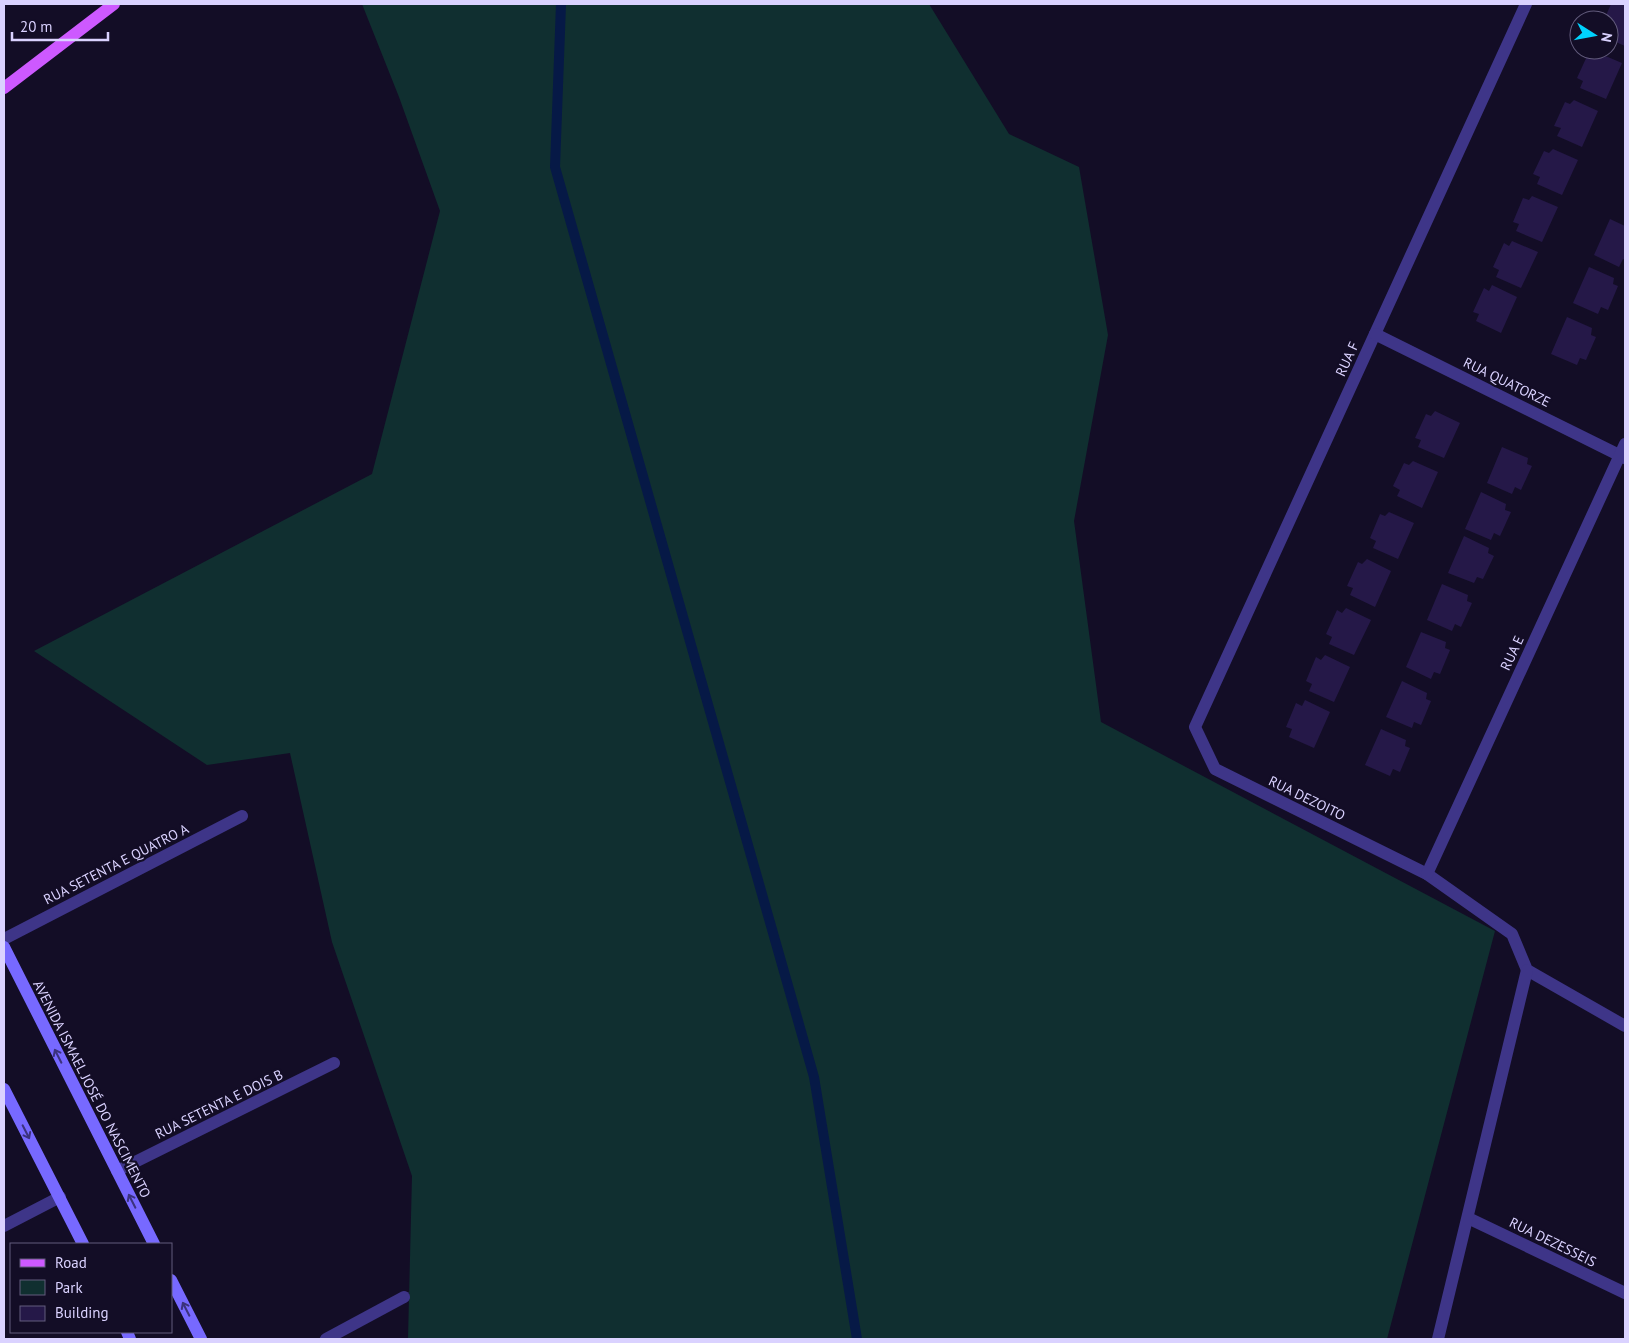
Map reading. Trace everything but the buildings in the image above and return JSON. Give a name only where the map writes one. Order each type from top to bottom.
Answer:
[{"type":"main road","points":[[4,88],[114,4]]},
{"type":"street","name":"RUA F","points":[[1195,727],[1526,4]]},
{"type":"street","name":"RUA QUATORZE","points":[[1375,334],[1624,452]]},
{"type":"street","name":"RUA E","points":[[1427,874],[1624,452]]},
{"type":"street","name":"RUA DEZOITO","points":[[1195,727],[1215,769],[1427,874]]},
{"type":"street","name":"RUA SETENTA E QUATRO A","points":[[4,939],[242,816]]},
{"type":"street","points":[[1427,874],[1512,934],[1527,970],[1438,1339]]},
{"type":"street","name":"AVENIDA ISMAEL JOSÉ DO NASCIMENTO","points":[[4,947],[153,1243]]},
{"type":"street","points":[[1527,970],[1625,1026]]},
{"type":"street","name":"RUA SETENTA E DOIS B","points":[[117,1171],[334,1063]]},
{"type":"street","points":[[4,1089],[83,1243]]},
{"type":"street","points":[[4,1226],[60,1197]]},
{"type":"street","name":"RUA DEZESSEIS","points":[[1468,1218],[1625,1293]]},
{"type":"street","points":[[172,1282],[201,1339]]},
{"type":"street","points":[[326,1339],[404,1297]]},
{"type":"green space","points":[[362,4],[929,4],[1009,134],[1079,167],[1108,335],[1074,521],[1101,722],[1495,931],[1387,1339],[408,1339],[412,1176],[332,942],[290,753],[207,765],[34,651],[372,474],[440,211],[399,97]]},
{"type":"waterway","points":[[561,4],[555,167],[814,1077],[857,1339]]}]
